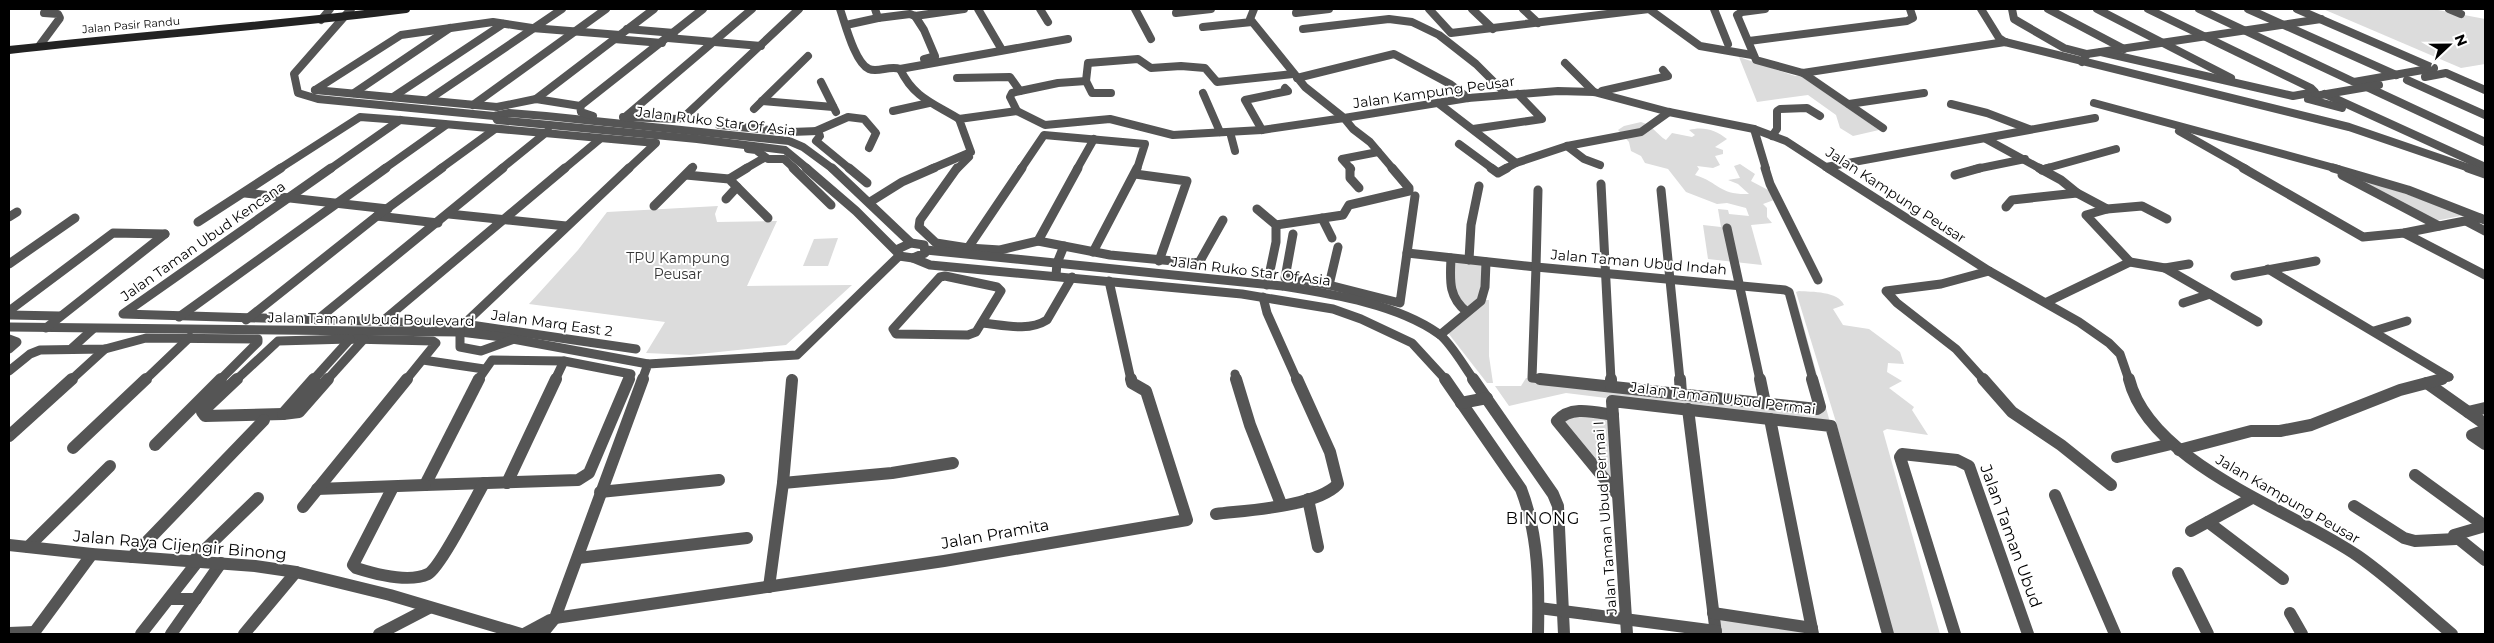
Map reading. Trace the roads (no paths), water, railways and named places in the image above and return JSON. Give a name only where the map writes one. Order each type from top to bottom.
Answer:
[{"type":"main road","name":"Jalan Pasir Randu","points":[[9,50],[40,45],[321,20],[406,9]]},
{"type":"street","points":[[321,20],[330,9]]},
{"type":"street","points":[[351,9],[294,74],[298,93],[318,99],[494,116]]},
{"type":"street","points":[[428,100],[562,9]]},
{"type":"street","points":[[473,105],[606,9]]},
{"type":"street","points":[[536,99],[654,9]]},
{"type":"street","points":[[703,9],[668,38],[580,106],[536,99],[498,107],[315,90],[394,37],[493,22],[617,37],[668,38],[761,46]]},
{"type":"street","points":[[625,117],[752,9]]},
{"type":"street","points":[[580,106],[581,112],[587,115],[681,118],[799,9]]},
{"type":"street","points":[[840,9],[866,67],[873,69],[895,67],[903,69],[1068,39]]},
{"type":"street","points":[[875,9],[878,18]]},
{"type":"street","points":[[846,25],[878,18],[910,14],[915,16],[964,9]]},
{"type":"street","points":[[978,9],[1002,50]]},
{"type":"street","points":[[1040,9],[1048,22]]},
{"type":"street","points":[[1136,9],[1151,39]]},
{"type":"street","points":[[1176,14],[1211,9]]},
{"type":"street","points":[[1203,27],[1252,22],[1250,16],[1254,9]]},
{"type":"street","points":[[1296,13],[1329,9]]},
{"type":"street","points":[[1429,9],[1451,33],[1650,9],[1700,46],[1713,50],[1752,55]]},
{"type":"street","points":[[1472,9],[1493,29]]},
{"type":"street","points":[[1523,9],[1538,23]]},
{"type":"street","points":[[1584,9],[1593,16]]},
{"type":"street","points":[[1714,9],[1728,44]]},
{"type":"street","points":[[1765,9],[1742,12],[1737,15],[1749,41],[1752,55],[1756,60],[1794,72],[1804,73],[2005,42]]},
{"type":"street","points":[[1749,41],[1907,21],[1913,18],[1910,9]]},
{"type":"street","points":[[1981,9],[1999,38],[2005,42],[2317,118],[2485,174]]},
{"type":"street","points":[[2012,9],[2014,19],[2067,49],[2087,54],[2321,19]]},
{"type":"street","points":[[2048,9],[2124,48],[2143,61]]},
{"type":"street","points":[[2097,9],[2246,85]]},
{"type":"street","points":[[2101,52],[2293,96],[2316,91],[2148,9]]},
{"type":"street","points":[[2199,9],[2354,82],[2434,68],[2297,9]]},
{"type":"street","points":[[2248,9],[2396,75]]},
{"type":"street","points":[[2449,9],[2461,14]]},
{"type":"street","points":[[1312,12],[1327,26]]},
{"type":"street","points":[[40,45],[60,18],[58,14],[44,13]]},
{"type":"street","points":[[1406,15],[1412,22]]},
{"type":"street","points":[[870,202],[897,185],[972,150],[959,119],[941,107],[929,103],[906,85],[903,69],[906,62],[935,56],[924,30],[915,16]]},
{"type":"street","points":[[1303,29],[1396,19],[1412,22],[1440,35],[1458,52],[1476,64],[1506,94]]},
{"type":"street","name":"Jalan Kampung Peusar","points":[[1252,22],[1295,76],[1312,93],[1344,118],[1468,98],[1506,94],[1596,92],[1669,112],[1754,129],[1796,146],[1989,271],[2047,302],[2109,343],[2120,354],[2126,366],[2133,395],[2141,410],[2175,447],[2252,498],[2358,556],[2452,634]]},
{"type":"street","points":[[393,97],[504,24]]},
{"type":"street","points":[[354,93],[450,28]]},
{"type":"street","points":[[627,29],[668,38]]},
{"type":"street","points":[[1095,103],[1086,81],[1088,63],[1140,59],[1151,68],[1181,66],[1205,68],[1217,82],[1295,76],[1394,54],[1450,84],[1468,98]]},
{"type":"street","points":[[2082,62],[2087,54]]},
{"type":"street","points":[[754,109],[808,56]]},
{"type":"street","points":[[1566,63],[1596,92],[1667,77],[1663,70]]},
{"type":"street","points":[[1804,73],[1883,128]]},
{"type":"street","points":[[2363,113],[2304,98],[2446,73],[2485,90]]},
{"type":"street","points":[[957,78],[976,80],[1007,76],[1020,91]]},
{"type":"street","points":[[2407,80],[2485,115]]},
{"type":"street","points":[[1086,81],[1058,83],[1012,93],[1010,97],[1018,111],[1045,125],[1102,119],[1173,135],[1262,130],[1344,118],[1394,169],[1409,191],[1349,205],[1343,215],[1276,225],[1257,209]]},
{"type":"street","points":[[821,82],[838,118]]},
{"type":"street","points":[[2367,87],[2485,142]]},
{"type":"street","points":[[1262,130],[1245,100],[1288,91],[1285,88]]},
{"type":"street","points":[[1849,104],[1924,92]]},
{"type":"street","points":[[1092,94],[1111,93]]},
{"type":"street","points":[[1203,93],[1220,132]]},
{"type":"street","points":[[1473,129],[1542,119],[1542,116],[1518,94]]},
{"type":"street","points":[[2325,94],[2363,113],[2485,167]]},
{"type":"street","points":[[762,101],[834,107]]},
{"type":"street","points":[[529,124],[556,103]]},
{"type":"street","points":[[893,112],[929,103]]},
{"type":"street","points":[[1438,103],[1473,129],[1477,135],[1516,163]]},
{"type":"street","points":[[2094,103],[2408,190],[2483,219]]},
{"type":"street","points":[[1951,104],[1987,113],[2029,129]]},
{"type":"street","points":[[1772,136],[1778,129],[1777,111],[1780,109],[1807,108],[1820,116]]},
{"type":"street","points":[[959,119],[1018,111]]},
{"type":"street","points":[[1459,144],[1498,173],[1516,163],[1567,146],[1641,132],[1669,112]]},
{"type":"street","name":"Jalan Ruko Star Of Asia","points":[[494,116],[509,113],[795,141],[816,156],[870,202],[911,243],[920,243],[926,250],[1057,263],[1244,288],[1262,297],[1332,310],[1361,319],[1415,346],[1440,372],[1521,488],[1526,499],[1535,538],[1539,608],[1538,634]]},
{"type":"street","name":"Jalan Taman Ubud Kencana","points":[[198,222],[245,194],[356,118],[364,116],[656,143],[566,226],[462,328],[384,320],[246,320],[123,314],[400,120]]},
{"type":"street","name":"Jalan Ruko Star Of Asia","points":[[494,116],[497,120],[529,124],[780,150],[856,211],[898,254],[930,265],[1109,281],[1244,288],[1267,285],[1336,295],[1369,304],[1401,316],[1440,335],[1487,398],[1553,494],[1558,506],[1564,634]]},
{"type":"street","points":[[686,175],[729,179],[764,158],[778,154],[780,150],[795,141],[804,139],[815,130],[838,118],[854,116],[874,127],[876,133],[869,148]]},
{"type":"street","points":[[1826,166],[1986,139],[2029,129],[2095,118]]},
{"type":"street","points":[[179,317],[446,125]]},
{"type":"street","points":[[719,125],[791,132],[815,130]]},
{"type":"street","points":[[317,320],[449,214],[554,126]]},
{"type":"street","points":[[2172,126],[2359,236],[2367,238],[2404,233],[2483,219]]},
{"type":"street","points":[[246,320],[377,216],[495,129]]},
{"type":"street","points":[[1754,129],[1770,184],[1818,280]]},
{"type":"street","points":[[815,130],[820,136],[816,141],[867,183]]},
{"type":"street","points":[[1230,132],[1235,151]]},
{"type":"street","points":[[968,248],[1041,137],[1049,134],[1146,145],[1135,174],[1093,252]]},
{"type":"street","points":[[384,320],[505,221],[600,139]]},
{"type":"street","points":[[1038,241],[1094,139]]},
{"type":"street","points":[[1986,139],[2061,180],[2077,193],[2107,209]]},
{"type":"street","points":[[696,146],[756,150],[764,158],[784,159],[831,205]]},
{"type":"street","points":[[1567,146],[1584,159],[1600,165]]},
{"type":"street","points":[[2042,170],[2116,149]]},
{"type":"street","points":[[1359,188],[1350,178],[1351,169],[1342,159],[1378,152]]},
{"type":"street","points":[[972,155],[959,166],[920,220],[919,227],[936,242],[968,248],[1000,250],[1038,241],[1093,252],[1198,263],[1223,220]]},
{"type":"street","points":[[1955,175],[2024,159]]},
{"type":"street","points":[[2323,165],[2439,226]]},
{"type":"street","points":[[654,206],[694,168]]},
{"type":"street","points":[[1135,174],[1187,181],[1159,260]]},
{"type":"street","points":[[729,179],[768,218]]},
{"type":"street","points":[[1601,184],[1611,386]]},
{"type":"street","points":[[1469,260],[1471,225],[1479,186]]},
{"type":"street","points":[[726,199],[737,187]]},
{"type":"street","points":[[1538,190],[1534,267],[1532,378],[1765,403],[1738,286],[1727,228]]},
{"type":"street","points":[[1661,190],[1681,394]]},
{"type":"street","points":[[2006,207],[2012,200],[2077,193]]},
{"type":"street","points":[[245,194],[388,209]]},
{"type":"street","points":[[1293,234],[1285,278],[1329,284],[1400,303],[1414,196]]},
{"type":"street","points":[[2130,262],[2087,215],[2107,209],[2142,206],[2167,219]]},
{"type":"street","points":[[449,214],[566,226]]},
{"type":"street","points":[[377,216],[438,223]]},
{"type":"street","points":[[9,264],[75,218]]},
{"type":"street","points":[[1322,218],[1332,238]]},
{"type":"street","points":[[2466,221],[2485,231]]},
{"type":"street","points":[[1267,285],[1276,242],[1276,225]]},
{"type":"street","points":[[9,311],[113,233],[166,234],[46,328]]},
{"type":"street","points":[[2404,233],[2485,275]]},
{"type":"street","name":"Jalan Taman Ubud Boulevard","points":[[9,327],[93,329],[462,328],[648,364],[797,354],[898,254],[901,246],[911,243]]},
{"type":"street","points":[[1056,275],[1057,263],[1064,246]]},
{"type":"street","points":[[1329,284],[1338,247]]},
{"type":"street","points":[[913,258],[922,255],[926,250]]},
{"type":"street","name":"Jalan Taman Ubud Indah","points":[[1407,253],[1789,292],[1819,408],[1765,403]]},
{"type":"street","points":[[1451,258],[1450,291],[1452,298],[1467,312]]},
{"type":"street","points":[[2235,276],[2316,260]]},
{"type":"street","points":[[1440,335],[1467,312],[1475,308],[1482,300],[1486,262]]},
{"type":"street","points":[[2047,302],[2130,262],[2165,268],[2190,264]]},
{"type":"street","points":[[2165,268],[2258,322]]},
{"type":"street","points":[[2117,457],[2251,431],[2280,431],[2311,425],[2400,390],[2449,377],[2268,269]]},
{"type":"street","points":[[1989,271],[1941,284],[1886,292],[1956,350],[2012,412],[2061,445],[2111,485]]},
{"type":"street","points":[[940,276],[997,287],[1001,291],[982,323],[976,332],[968,335],[896,334],[893,329],[940,276]]},
{"type":"street","points":[[982,323],[1033,326],[1042,324],[1047,320],[1072,277]]},
{"type":"street","name":"Jalan Pramita","points":[[522,634],[555,618],[944,561],[1187,520],[1146,391],[1132,382],[1109,281]]},
{"type":"street","points":[[2183,303],[2210,294]]},
{"type":"street","points":[[1216,514],[1308,500],[1334,491],[1338,484],[1330,452],[1267,313],[1262,297]]},
{"type":"street","points":[[1361,319],[1369,304]]},
{"type":"street","points":[[9,315],[60,316]]},
{"type":"street","points":[[2374,332],[2407,321]]},
{"type":"street","points":[[462,328],[458,343],[460,347],[481,351]]},
{"type":"street","name":"Jalan Marq East 2","points":[[462,328],[636,349]]},
{"type":"street","points":[[72,348],[93,329]]},
{"type":"street","points":[[9,371],[35,351],[72,348],[104,349],[146,338],[258,339],[155,445]]},
{"type":"street","points":[[74,448],[190,338]]},
{"type":"street","points":[[9,339],[17,342],[9,349]]},
{"type":"street","points":[[283,414],[350,339]]},
{"type":"street","points":[[303,507],[436,343],[433,341],[364,339],[350,339],[285,340],[274,343],[202,412],[205,416],[293,413],[302,408],[364,339]]},
{"type":"street","points":[[464,366],[481,351],[514,339]]},
{"type":"street","points":[[9,436],[104,349]]},
{"type":"street","points":[[449,364],[466,349]]},
{"type":"street","points":[[317,490],[484,484],[578,480],[589,473],[631,374],[564,361],[495,359],[484,369],[424,486]]},
{"type":"street","points":[[424,360],[484,369]]},
{"type":"street","points":[[507,483],[564,361]]},
{"type":"street","points":[[542,634],[555,618],[648,364]]},
{"type":"street","points":[[1235,374],[1250,425],[1281,504]]},
{"type":"street","points":[[769,587],[783,483],[792,380]]},
{"type":"street","points":[[2427,383],[2485,424]]},
{"type":"street","points":[[1461,403],[1487,398]]},
{"type":"street","name":"Jalan Taman Ubud Permai","points":[[1612,401],[1831,426],[1888,634]]},
{"type":"street","name":"Jalan Taman Ubud Permai I","points":[[1612,401],[1627,634]]},
{"type":"street","points":[[2468,412],[2485,408]]},
{"type":"street","points":[[1539,608],[1716,633],[1688,409]]},
{"type":"street","points":[[1613,415],[1569,412],[1563,414],[1557,421],[1559,426],[1617,494]]},
{"type":"street","points":[[1714,613],[1812,631],[1770,419]]},
{"type":"street","points":[[132,557],[264,420]]},
{"type":"street","points":[[2485,430],[2472,436],[2485,444]]},
{"type":"street","name":"Jalan Taman Ubud","points":[[1955,634],[1900,457],[1902,454],[1957,460],[1969,466],[2028,634]]},
{"type":"street","points":[[783,483],[900,472],[953,463]]},
{"type":"street","points":[[28,547],[110,466]]},
{"type":"street","points":[[2415,475],[2485,526]]},
{"type":"street","points":[[600,492],[719,480]]},
{"type":"street","points":[[393,487],[352,565],[383,576],[420,577],[436,569],[484,484]]},
{"type":"street","points":[[2055,495],[2115,634]]},
{"type":"street","points":[[141,634],[170,599],[196,561],[258,498]]},
{"type":"street","points":[[2191,531],[2252,498]]},
{"type":"street","points":[[1308,500],[1318,547]]},
{"type":"street","points":[[2354,506],[2404,538],[2414,541],[2456,539],[2485,560]]},
{"type":"street","points":[[2208,522],[2283,579]]},
{"type":"street","points":[[2456,539],[2454,535],[2458,532],[2485,526]]},
{"type":"street","points":[[578,558],[747,538]]},
{"type":"street","name":"Jalan Raya Cijengir Binong","points":[[9,545],[92,554],[221,563],[296,572],[390,595],[522,634]]},
{"type":"street","points":[[9,633],[34,633],[92,554]]},
{"type":"street","points":[[171,634],[221,563]]},
{"type":"street","points":[[244,634],[296,572]]},
{"type":"street","points":[[2178,574],[2208,634]]},
{"type":"street","points":[[170,599],[196,599]]},
{"type":"street","points":[[379,634],[430,608]]},
{"type":"street","points":[[2290,613],[2302,634]]},
{"type":"district","name":"BINONG","points":[[1543,518]]},
{"type":"park label","name":"TPU Kampung Peusar","points":[[678,266]]}]
